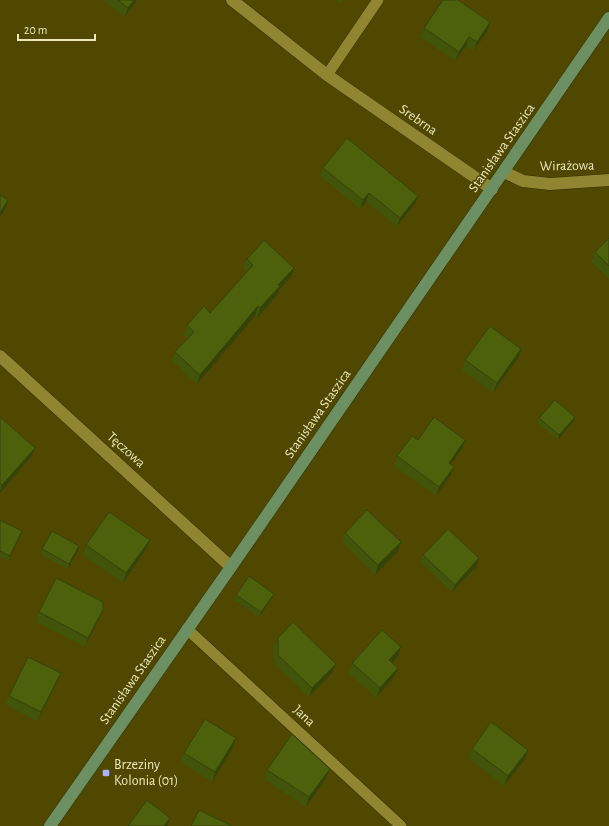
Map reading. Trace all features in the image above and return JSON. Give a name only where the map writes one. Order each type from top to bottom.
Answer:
[{"type":"street","name":"Srebrna","points":[[232,0],[326,75],[492,189]]},
{"type":"street","name":"Stanisława Staszica","points":[[50,826],[231,567],[609,18]]},
{"type":"street","name":"Wirażowa","points":[[504,172],[523,181],[550,184],[609,180]]},
{"type":"street","name":"Tęczowa","points":[[0,356],[231,567]]},
{"type":"lane","points":[[326,75],[378,0]]},
{"type":"lane","name":"Jana","points":[[187,629],[401,826]]},
{"type":"building","points":[[118,0],[134,0],[128,8]]},
{"type":"building","points":[[443,0],[458,0],[490,22],[477,42],[469,37],[459,52],[424,28]]},
{"type":"building","points":[[347,138],[418,196],[400,218],[369,193],[363,200],[323,168]]},
{"type":"building","points":[[0,195],[8,200],[0,213]]},
{"type":"building","points":[[609,238],[609,266],[595,252]]},
{"type":"building","points":[[264,240],[294,268],[260,308],[258,306],[200,375],[175,352],[194,332],[187,325],[204,306],[210,313],[253,265],[247,259]]},
{"type":"building","points":[[490,326],[521,349],[497,383],[465,360]]},
{"type":"building","points":[[555,400],[575,417],[559,435],[539,418]]},
{"type":"building","points":[[0,417],[35,448],[2,485],[0,483]]},
{"type":"building","points":[[434,417],[465,440],[449,463],[454,467],[439,487],[397,456],[412,436],[418,440]]},
{"type":"building","points":[[367,510],[401,542],[378,565],[345,533]]},
{"type":"building","points":[[109,512],[150,540],[126,573],[86,545]]},
{"type":"building","points":[[0,520],[22,531],[10,556],[0,551]]},
{"type":"building","points":[[448,529],[479,558],[455,585],[423,555]]},
{"type":"building","points":[[52,531],[79,546],[69,564],[42,549]]},
{"type":"building","points":[[249,576],[274,594],[261,612],[236,595]]},
{"type":"building","points":[[56,578],[103,602],[103,610],[88,638],[39,612]]},
{"type":"building","points":[[293,622],[336,664],[312,688],[278,655],[278,638]]},
{"type":"building","points":[[382,630],[401,647],[389,660],[398,668],[380,688],[352,663]]},
{"type":"building","points":[[28,657],[61,673],[41,712],[9,696]]},
{"type":"building","points":[[205,719],[236,738],[215,772],[184,753]]},
{"type":"building","points":[[491,722],[528,750],[508,776],[472,749]]},
{"type":"building","points":[[292,734],[330,769],[309,797],[267,770]]},
{"type":"building","points":[[147,800],[170,818],[164,826],[128,826]]},
{"type":"building","points":[[199,810],[232,826],[191,826]]},
{"type":"place","name":"Brzeziny Kolonia (01)","points":[[106,773]]}]
